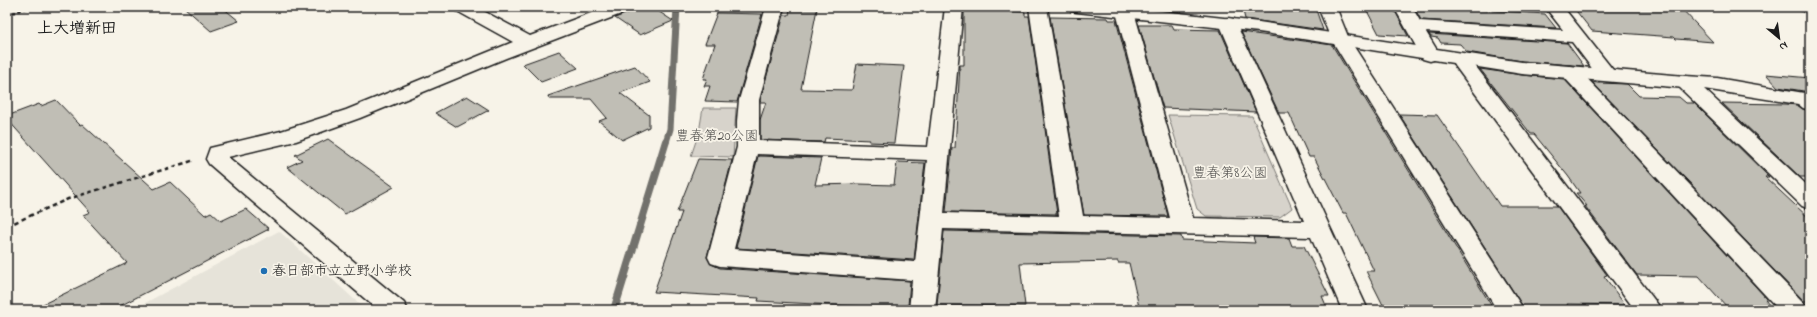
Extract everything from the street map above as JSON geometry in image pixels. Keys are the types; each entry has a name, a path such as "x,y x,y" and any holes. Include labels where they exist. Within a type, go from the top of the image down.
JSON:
{"street":[{"path":"463,7 529,43"},
{"path":"395,310 217,159 218,153 288,136 353,114 623,7"},
{"path":"775,7 749,100 747,121 748,147 720,257 926,272"},
{"path":"922,310 954,7"},
{"path":"1038,7 1072,224"},
{"path":"1077,7 1228,23 1460,59 1570,72 1717,84 1804,99 1810,104"},
{"path":"1326,7 1340,40 1511,310"},
{"path":"1403,7 1430,54"},
{"path":"1554,7 1607,75"},
{"path":"1125,12 1184,226"},
{"path":"1228,23 1355,310"},
{"path":"1414,26 1577,37"},
{"path":"1460,59 1649,310"},
{"path":"1570,72 1795,310"},
{"path":"1685,82 1810,201"},
{"path":"748,147 938,154"},
{"path":"931,221 1318,229"}],"path":[{"path":"7,15 30,7"},
{"path":"7,226 68,199 218,153"}],"shaded area":[{"name":"春日部市立立野小学校","path":"279,231 366,310 132,310"}],"green space":[{"name":"豊春第20公園","path":"703,108 736,108 733,157 691,156 699,132"},
{"name":"豊春第8公園","path":"1168,115 1252,116 1292,208 1280,217 1206,216 1197,209"}],"building":[{"path":"184,7 222,7 239,21 211,31"},
{"path":"633,7 652,7 673,21 640,35 615,18 630,12"},
{"path":"964,7 988,7 989,10 1025,12 1025,16 1029,16 1057,214 946,212 952,148 955,148 960,65 964,65"},
{"path":"1242,7 1315,7 1323,30 1245,19"},
{"path":"1365,7 1393,7 1408,36 1379,34"},
{"path":"1414,7 1444,7 1545,14 1556,28 1421,20"},
{"path":"1573,7 1680,7 1713,42 1676,39 1674,37 1592,31"},
{"path":"790,9 817,9 801,89 852,90 857,64 904,66 894,143 869,142 870,140 825,138 824,142 760,140 760,120 766,102 760,102 760,100 784,15 789,15"},
{"path":"717,13 762,14 737,102 705,101 710,86 704,86 707,79 703,79 715,44 705,44"},
{"path":"1050,17 1108,18 1109,20 1116,20 1168,216 1084,215"},
{"path":"1139,25 1172,25 1174,29 1220,30 1256,112 1163,108"},
{"path":"1241,32 1332,45 1494,310 1450,310 1447,305 1383,305 1366,271 1374,271 1346,213 1343,213 1314,157 1309,157 1289,113 1279,113"},
{"path":"1429,34 1567,43 1584,66 1522,61 1467,52 1460,44 1441,43 1438,38 1431,37"},
{"path":"559,51 578,68 541,82 523,64"},
{"path":"635,66 650,82 620,93 649,115 649,127 622,140 599,121 607,118 591,99 549,99 548,96"},
{"path":"1480,69 1564,79 1768,300 1765,300 1771,307 1727,307 1699,276 1637,275 1585,206 1587,206 1576,193 1580,193 1568,176 1534,134 1531,134"},
{"path":"1766,74 1810,78 1810,92 1778,87"},
{"path":"1592,82 1627,84 1639,96 1679,97 1686,103 1694,103 1769,177 1765,177 1810,219 1810,301 1804,301"},
{"path":"467,96 489,110 457,127 435,113"},
{"path":"56,100 80,125 82,124 154,189 170,182 205,215 211,212 221,221 246,209 269,229 112,310 31,310 127,263 83,215 90,212 7,119 7,116 39,104 41,106"},
{"path":"1722,103 1797,105 1810,111 1810,177 1800,177"},
{"path":"1399,114 1437,115 1500,206 1557,206 1607,275 1604,276 1625,305 1567,304 1569,308 1524,308"},
{"path":"328,139 394,187 345,214 287,167 302,160 295,155"},
{"path":"758,156 821,158 815,185 894,185 897,162 925,163 914,260 736,248"},
{"path":"698,159 732,160 707,257 711,264 720,268 910,281 908,306 870,307 758,301 759,298 654,292 682,212 677,212"},
{"path":"944,231 1181,236 1182,240 1255,243 1253,237 1289,238 1292,246 1304,246 1329,296 1322,296 1328,310 1150,310 1149,307 1139,307 1129,263 1118,263 1118,261 1020,263 1025,306 937,305"}],"waterway":[{"path":"666,142 670,129 677,7"},
{"path":"1800,7 1810,13"},
{"path":"614,310 666,141"}],"place":[{"name":"春日部市立立野小学校","path":"264,271"}],"district":[{"name":"上大増新田","path":"77,29"}]}
